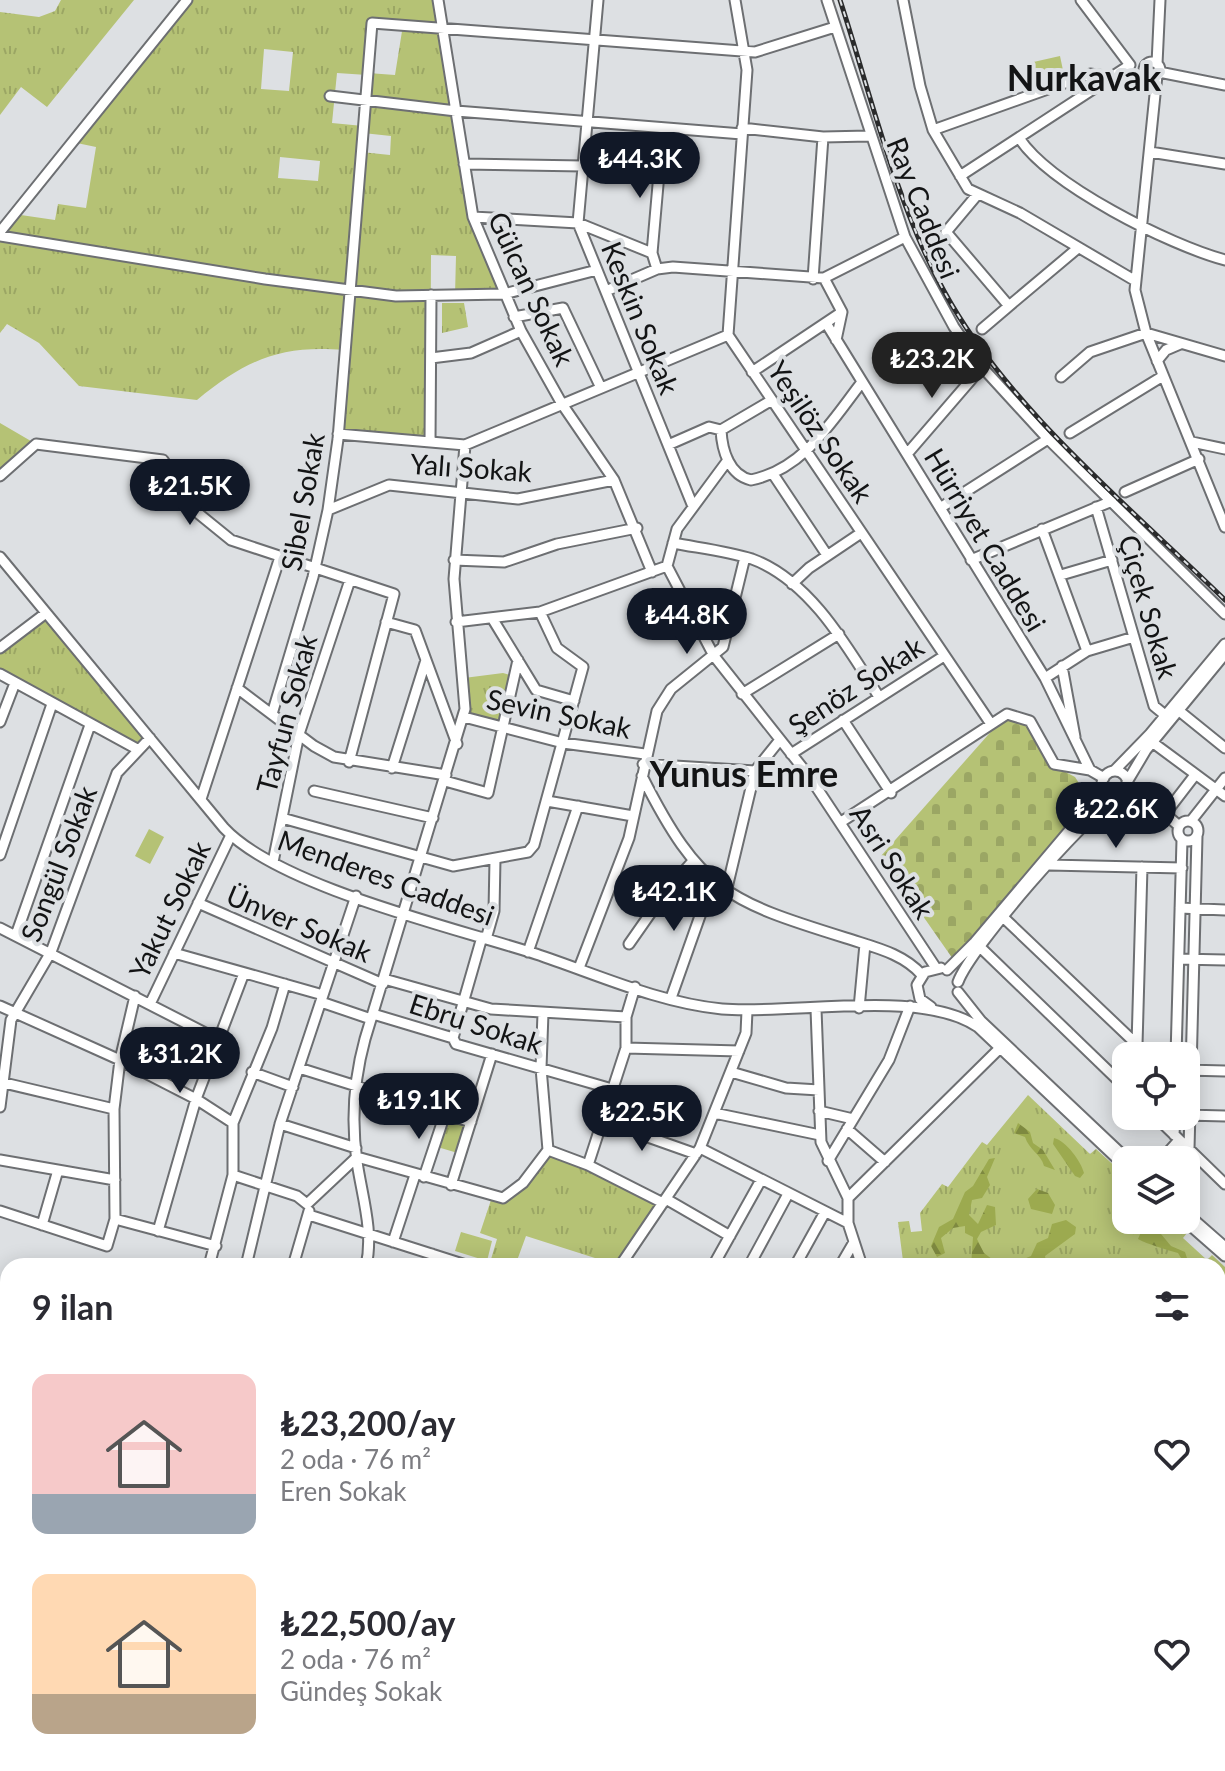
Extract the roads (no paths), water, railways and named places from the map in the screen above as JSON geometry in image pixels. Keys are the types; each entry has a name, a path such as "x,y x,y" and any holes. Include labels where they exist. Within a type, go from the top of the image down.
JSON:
{"street":[{"path":"187,0 0,234 348,291 431,295 504,294 597,270"},
{"name":"Gülcan Sokak","path":"438,0 473,217 521,331 562,404 614,480 637,528 652,572"},
{"name":"Keskin Sokak","path":"598,0 578,223 692,504"},
{"path":"338,434 465,445 728,335 747,70 735,0"},
{"name":"Ray Caddesi","path":"827,0 869,136 905,237 937,299 982,367 1048,439 1225,614"},
{"path":"903,0 918,77 933,130 960,176 977,195 1020,213 1134,280"},
{"path":"1081,0 1130,65 1145,68 1150,62 1158,71 1225,85"},
{"path":"1160,0 1158,71 1134,280 1146,333 1213,492 1221,503 1225,527"},
{"name":"Sibel Sokak","path":"272,714 315,568 328,510 338,434 372,23 442,27"},
{"path":"442,27 744,52 755,52 835,27"},
{"path":"960,176 1130,65"},
{"path":"933,130 1090,74 1112,77"},
{"path":"330,96 456,111 663,128 823,137 869,136"},
{"path":"657,269 652,253 663,128"},
{"path":"823,137 818,278 842,312 836,340"},
{"path":"1019,138 1047,169 1141,225 1168,239 1225,260"},
{"path":"1150,152 1225,164"},
{"path":"464,164 583,166"},
{"path":"977,195 946,232 1009,306"},
{"path":"473,217 578,223 652,253"},
{"path":"606,291 657,269 818,278 905,237"},
{"path":"982,329 1078,248"},
{"path":"430,442 431,295"},
{"path":"514,317 563,308 601,388"},
{"path":"752,372 842,312"},
{"name":"Hürriyet Caddesi","path":"826,323 1045,678 1064,723 1090,770"},
{"path":"431,358 471,353 521,331"},
{"path":"1061,377 1090,352 1146,333 1225,356"},
{"name":"Yeşilöz Sokak","path":"728,335 991,724"},
{"path":"1157,361 1166,350 1180,344"},
{"path":"907,454 982,367"},
{"path":"1070,433 1163,376"},
{"path":"721,430 728,460 736,473 746,480 773,474 807,453 862,382"},
{"path":"668,445 709,427 721,430 772,400"},
{"path":"940,508 1048,439"},
{"path":"1192,442 1225,449"},
{"path":"0,476 36,444 163,460 199,514 231,540 394,594 349,762"},
{"path":"367,1258 369,1234 356,1152 354,1086 372,1017 464,717 464,678 456,622 454,560 465,445"},
{"path":"1125,492 1199,459"},
{"path":"456,622 540,612 667,566 677,529 692,504 728,460"},
{"path":"773,474 827,555"},
{"name":"Yalı Sokak","path":"328,510 389,485 518,499 614,480"},
{"path":"1213,492 1225,494"},
{"path":"971,560 1112,501"},
{"name":"Çiçek Sokak","path":"1096,507 1154,706 1165,715"},
{"path":"454,560 504,562 557,544 637,528"},
{"path":"1042,529 1087,651"},
{"path":"792,584 827,555 861,533"},
{"path":"673,543 745,557 792,584 839,634 879,697"},
{"name":"Menderes Caddesi","path":"0,557 231,835 273,862 404,913 671,998 747,1011 884,1006 935,1008 967,1019 1002,1046 1113,1146"},
{"path":"201,799 280,557"},
{"path":"579,968 611,893 633,816 657,711 665,696 723,647 745,557"},
{"path":"1061,575 1112,560"},
{"name":"Asri Sokak","path":"667,566 714,656 841,822 936,968"},
{"name":"Tayfun Sokak","path":"273,862 299,734 350,580"},
{"path":"282,818 453,866 530,851 547,801 583,667 557,648 540,612"},
{"path":"0,648 46,613"},
{"path":"492,618 536,690 574,701"},
{"path":"386,622 415,630 457,744"},
{"path":"742,694 839,634"},
{"path":"1045,678 1087,651 1134,637"},
{"path":"947,970 1025,883 1103,782 1225,644"},
{"path":"922,975 918,993 935,1008 950,1005 980,947 1090,817 1127,785 1152,742 1225,654"},
{"name":"Şenöz Sokak","path":"791,754 944,656"},
{"path":"392,768 426,659"},
{"path":"237,688 324,752 349,762 446,778 488,793 518,660"},
{"path":"1062,666 1075,738"},
{"path":"0,674 137,749"},
{"path":"0,722 15,683"},
{"path":"0,855 52,704"},
{"path":"1178,710 1225,748"},
{"path":"841,822 891,793 1009,713 1025,717 1054,764 1090,770 1103,782 1108,794 1116,797"},
{"name":"Sevin Sokak","path":"464,717 563,743 644,759 755,771"},
{"path":"843,720 891,793"},
{"path":"16,935 90,725"},
{"name":"Songül Sokak","path":"0,1107 7,1034 15,1011 51,952 110,787 137,749 150,738"},
{"path":"726,892 755,771 779,741"},
{"path":"1152,742 1225,796"},
{"path":"1114,771 1122,773 1127,785 1179,826"},
{"path":"1165,814 1195,775"},
{"path":"642,776 659,810 693,861 726,892 762,911 901,957 922,975"},
{"path":"1179,826 1191,821 1225,778"},
{"path":"314,791 433,818"},
{"path":"547,801 633,816"},
{"path":"528,952 578,806"},
{"path":"1190,1042 1198,827 1191,821"},
{"path":"1176,1042 1182,868 1179,826"},
{"name":"Yakut Sokak","path":"150,1004 231,835"},
{"path":"1182,840 1191,841 1197,836"},
{"path":"453,1038 494,911 495,859"},
{"path":"629,944 666,891 693,861"},
{"path":"1049,865 1182,868"},
{"path":"1137,1042 1142,867"},
{"path":"671,998 712,882"},
{"path":"248,1258 280,1124 356,896"},
{"name":"Ünver Sokak","path":"198,903 334,964 384,981 491,1009 626,1017"},
{"path":"1180,908 1225,910"},
{"path":"1004,918 1134,1042"},
{"path":"0,928 219,1040"},
{"path":"901,957 914,954 919,942"},
{"path":"859,1008 865,944"},
{"path":"980,947 1112,1074"},
{"name":"Ebru Sokak","path":"174,953 285,984 372,1017 453,1038 456,1044 612,1089"},
{"path":"1179,959 1225,960"},
{"path":"922,975 936,968 947,970 958,987"},
{"path":"158,1231 196,1099 244,973"},
{"path":"212,1258 233,1175 233,1123 285,984"},
{"path":"588,1165 626,1048 626,1017 635,987"},
{"name":"Menderes Caddesi","path":"958,987 1002,1046 1112,1153"},
{"name":"Menderes Caddesi","path":"884,1006 918,993"},
{"name":"Yakut Sokak","path":"115,1219 114,1109 120,1060 135,996"},
{"path":"0,1006 120,1060 196,1099 233,1123"},
{"path":"828,1161 889,1060 910,1006"},
{"path":"816,1009 820,1135 828,1161 848,1198 848,1223 859,1258"},
{"path":"625,1258 698,1151 746,1033 747,1011"},
{"path":"280,1124 420,1176 487,1196 507,1196 523,1183 548,1150 541,1068 543,1013"},
{"path":"848,1198 1002,1046"},
{"path":"626,1048 739,1051"},
{"path":"451,1185 492,1054"},
{"path":"299,1068 471,1122"},
{"path":"1200,1070 1225,1071"},
{"path":"252,1072 293,1087"},
{"path":"731,1072 786,1088 819,1090"},
{"path":"1,1082 114,1109"},
{"path":"819,1111 853,1119"},
{"path":"714,1113 820,1135"},
{"path":"393,1242 445,1114"},
{"path":"1200,1115 1225,1116"},
{"path":"604,1116 648,1137 698,1151 848,1223"},
{"path":"847,1129 885,1162"},
{"path":"1169,1130 1186,1146"},
{"path":"1171,1146 1177,1138 1176,1130"},
{"path":"548,1150 588,1165 730,1236"},
{"path":"295,1258 308,1210 356,1152"},
{"path":"0,1160 115,1180"},
{"path":"1200,1160 1225,1184"},
{"path":"42,1225 58,1170"},
{"path":"233,1175 297,1196 308,1210 369,1234 444,1258"},
{"path":"718,1258 761,1180"},
{"path":"753,1258 788,1194"},
{"path":"0,1211 107,1246 115,1219 216,1246"},
{"path":"799,1258 825,1212"},
{"path":"1200,1225 1225,1247"},
{"path":"1200,1234 1225,1256"},
{"path":"845,1258 854,1242"},
{"path":"431,1258 432,1254"}],"railway":[{"path":"840,0 912,222 944,291 970,334 1001,375 1073,454 1225,600"}],"district":[{"name":"Nurkavak","path":"1084,78"},
{"name":"Yunus Emre","path":"744,774"}]}
